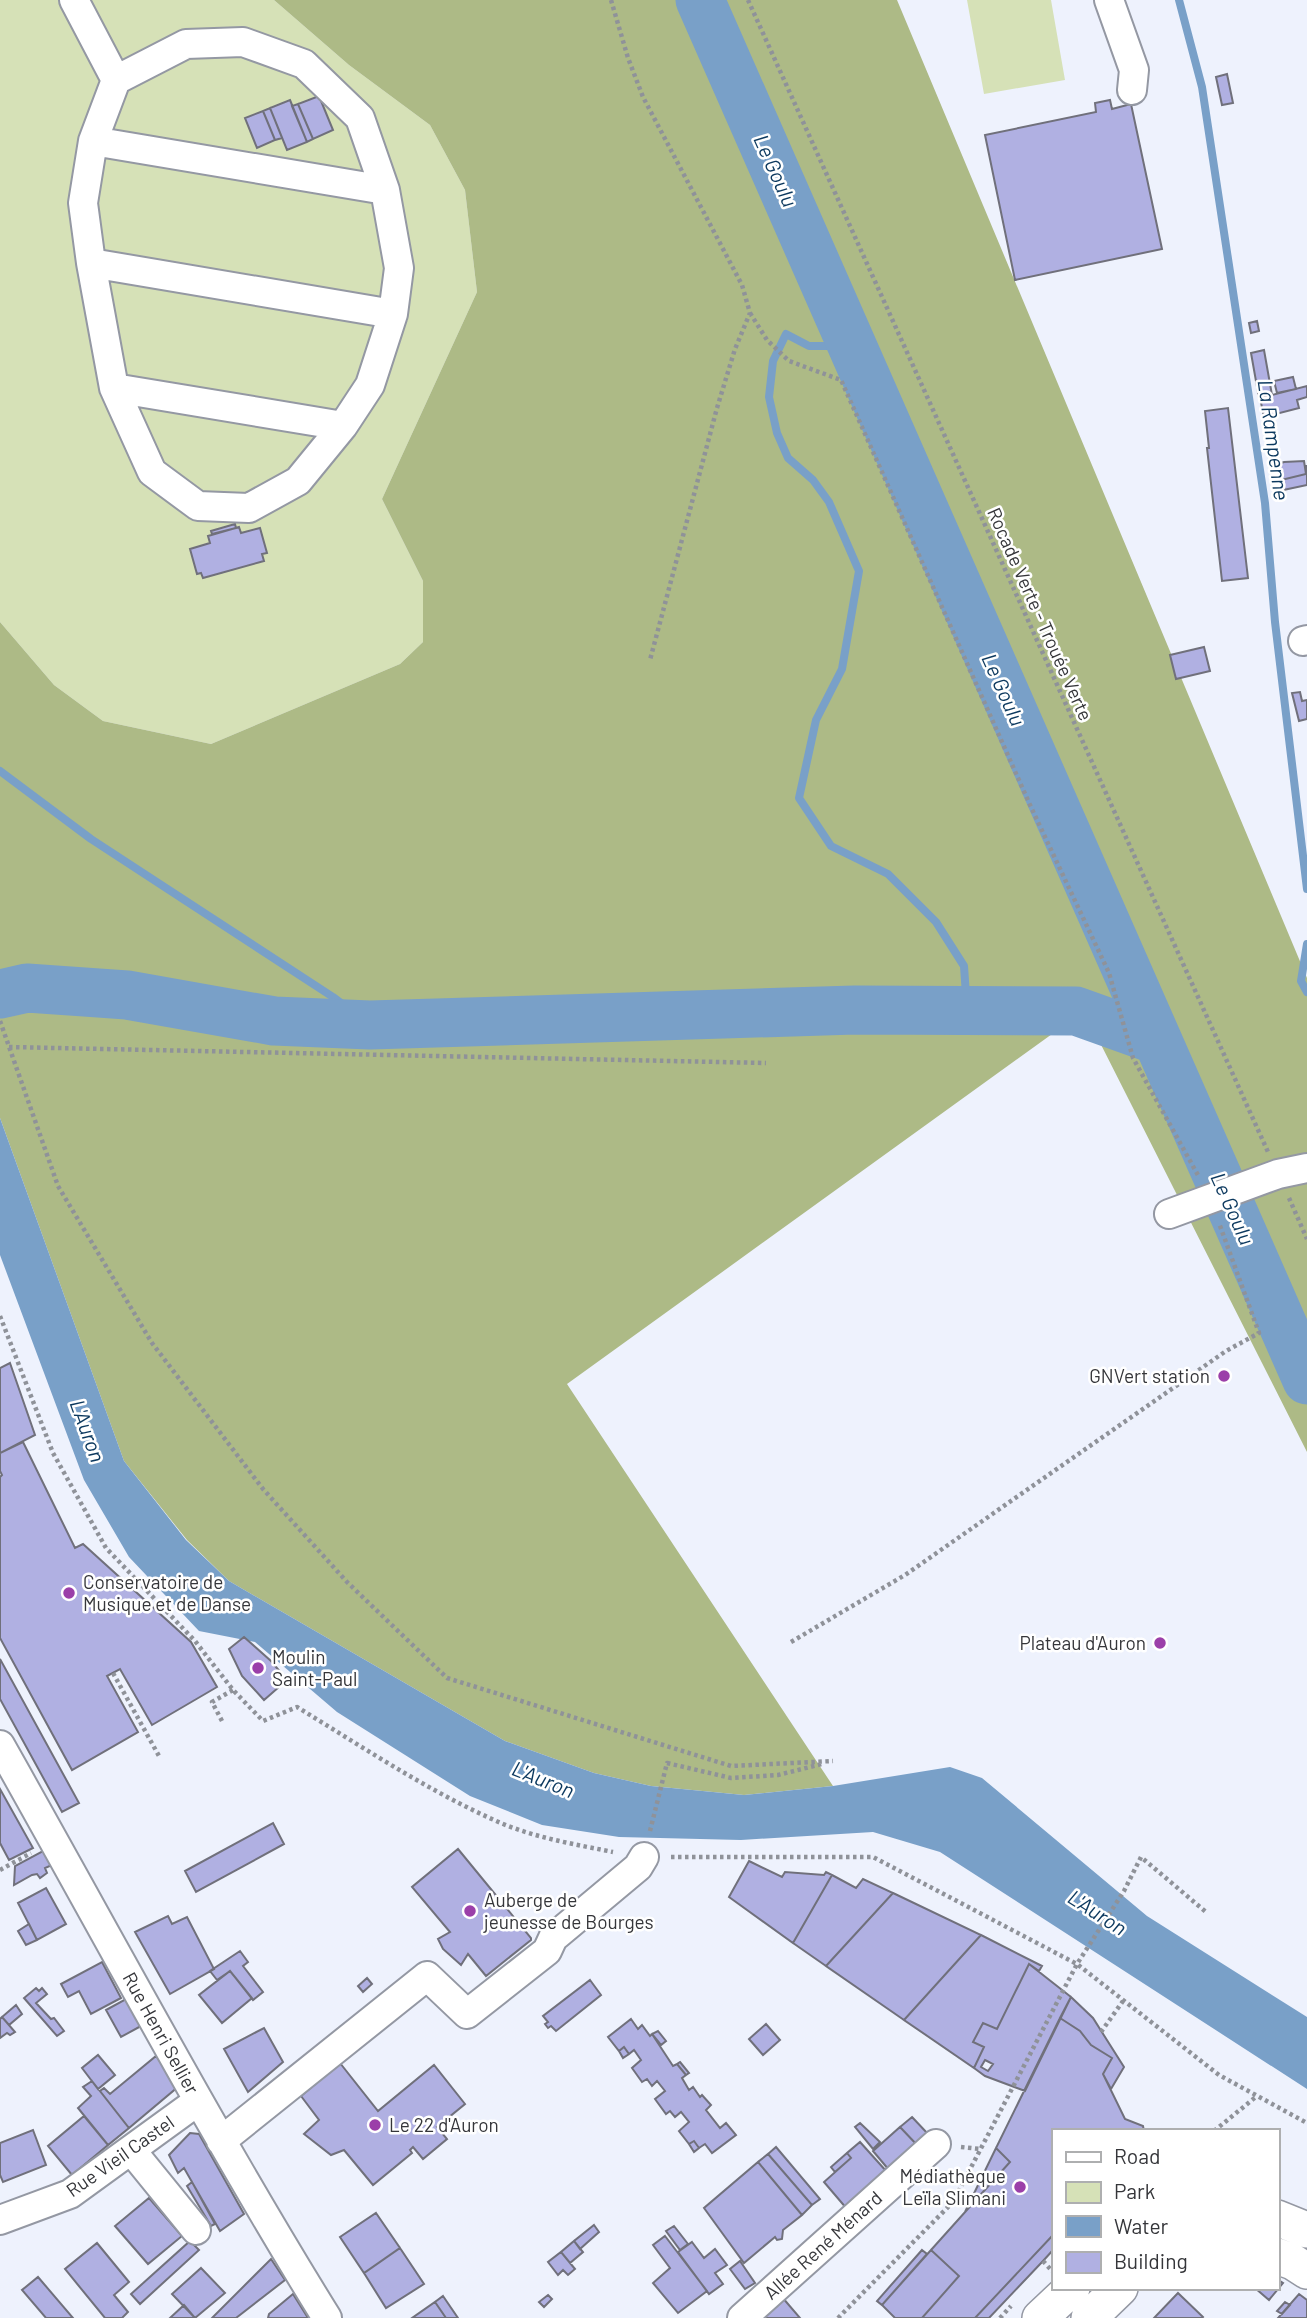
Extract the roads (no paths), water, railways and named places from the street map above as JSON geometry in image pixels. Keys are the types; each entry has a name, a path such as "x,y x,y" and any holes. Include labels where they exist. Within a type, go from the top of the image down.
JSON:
{"main road":[{"path":"1279,2257 1307,2271"},
{"path":"1040,2318 1070,2290"},
{"path":"1089,2318 1118,2290"}],"street":[{"path":"74,0 116,80"},
{"path":"1109,0 1134,70 1132,90"},
{"path":"243,42 304,64 360,118 385,190 399,268 393,314 370,385 344,426 298,481 248,508 198,506 152,472 114,387 83,203 93,141 116,80 186,44 243,42"},
{"path":"93,141 385,190"},
{"path":"91,263 393,314"},
{"path":"114,387 344,426"},
{"path":"1168,1214 1238,1187 1307,1168"},
{"name":"Rue Henri Sellier","path":"0,1745 220,2141 327,2318"},
{"path":"220,2141 427,1976 467,2014 547,1951 553,1938 638,1867 646,1845"},
{"name":"Rue Vieil Castel","path":"0,2220 70,2194 198,2101"},
{"name":"Allée René Ménard","path":"741,2318 936,2144"},
{"path":"131,2150 196,2230"}],"water":[{"name":"L'Auron","path":"0,1118 124,1461 186,1540 229,1581 505,1741 594,1773 651,1786 744,1795 833,1786 950,1767 982,1778 1147,1916 1307,2017 1307,2089 940,1852 873,1832 741,1840 619,1837 542,1825 470,1796 337,1712 255,1642 199,1631 129,1557 84,1480 0,1255"}],"waterway":[{"name":"Le Goulu","path":"700,0 1307,1380"},
{"name":"La Rampenne","path":"1179,0 1202,87 1265,503 1275,622 1307,889"},
{"path":"852,346 809,346 786,334 773,361 769,397 777,433 788,458 813,480 829,502 859,571 842,669 816,720 799,798 831,846 888,874 936,922 964,966 967,1010"},
{"path":"0,771 91,839 333,997 370,1025"},
{"name":"La Rampenne","path":"1307,944 1301,981 1307,992"},
{"path":"0,994 27,988 127,995 274,1021 370,1025 855,1010 1076,1011 1157,1040"}],"place":[{"name":"GNVert station","path":"1224,1376"},
{"name":"Conservatoire de Musique et de Danse","path":"69,1593"},
{"name":"Plateau d'Auron","path":"1160,1643"},
{"name":"Moulin Saint-Paul","path":"258,1668"},
{"name":"Auberge de jeunesse de Bourges","path":"470,1911"},
{"name":"Le 22 d'Auron","path":"375,2125"},
{"name":"Médiathèque Leïla Slimani","path":"1020,2187"}]}
